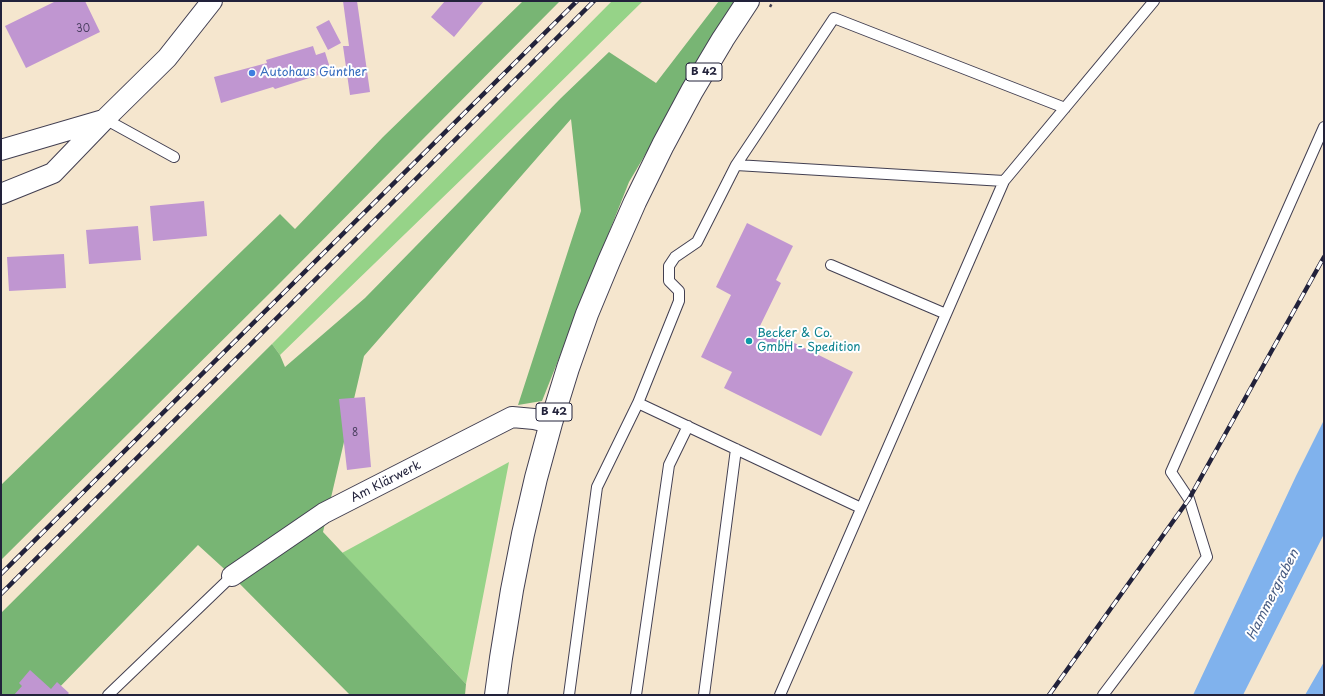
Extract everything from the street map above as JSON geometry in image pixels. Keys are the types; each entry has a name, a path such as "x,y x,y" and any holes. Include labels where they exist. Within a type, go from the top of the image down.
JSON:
{"main road":[{"name":"B 42","path":"496,695 523,534 536,478 568,368 609,261 635,202 692,91 748,1"}],"street":[{"path":"1,194 54,173 166,58 212,1"},
{"path":"1,150 105,119"},
{"name":"Am Klärwerk","path":"232,576 324,513 512,417 534,419 551,423"}],"lane":[{"path":"780,695 1004,181 1154,1"},
{"path":"569,695 597,488 638,403 679,301 679,291 669,281 670,266 675,257 697,242 736,164 834,18 1065,108"},
{"path":"105,119 174,157"},
{"path":"1103,695 1207,557 1189,499 1172,472 1324,127"},
{"path":"736,164 1004,181"},
{"path":"831,265 946,314"},
{"path":"638,403 861,508"},
{"path":"636,695 669,465 688,426"},
{"path":"704,695 736,449"},
{"path":"108,695 232,576"}],"path":[{"path":"769,8 773,1"}],"green space":[{"path":"523,1 560,1 273,290 1,560 1,485 280,214 295,229 383,137"},
{"path":"612,1 643,1 280,355 272,344"},
{"path":"719,1 736,1 629,182 542,401 518,405 581,211 571,119 364,356 323,532 466,684 465,695 350,695 232,576 198,545 52,695 1,695 1,613 272,344 280,355 285,367 365,298 561,98 609,52 656,83"},
{"path":"509,462 466,684 342,553"}],"water":[{"name":"Hammergraben","path":"1324,420 1324,534 1243,695 1193,695 1296,476"},
{"path":"1324,662 1324,695 1305,695"}],"building":[{"path":"56,1 85,1 100,32 26,68 5,26"},
{"path":"343,1 357,1 370,92 350,95 343,46 349,46"},
{"path":"445,1 484,1 454,37 431,17"},
{"path":"329,20 341,43 328,50 316,27"},
{"path":"313,46 316,55 325,52 331,71 275,89 273,87 221,103 214,77 267,63 266,60"},
{"path":"204,201 207,236 153,241 150,206"},
{"name":"Becker & Co. GmbH - Spedition","path":"747,223 793,246 776,280 781,283 760,326 853,372 821,436 724,388 732,372 701,357 731,295 716,287"},
{"path":"138,226 141,260 89,264 86,230"},
{"path":"64,254 66,288 9,291 7,257"},
{"path":"365,397 371,467 347,470 339,399"},
{"path":"30,670 51,689 57,682 69,693 67,695 14,695 22,686 19,683"}],"railway":[{"path":"1,574 577,1"},
{"path":"1,594 594,1"},
{"path":"1049,695 1189,499 1324,257"}],"place":[{"name":"Autohaus Günther","path":"252,73"},
{"name":"Becker & Co. GmbH - Spedition","path":"749,341"}]}
